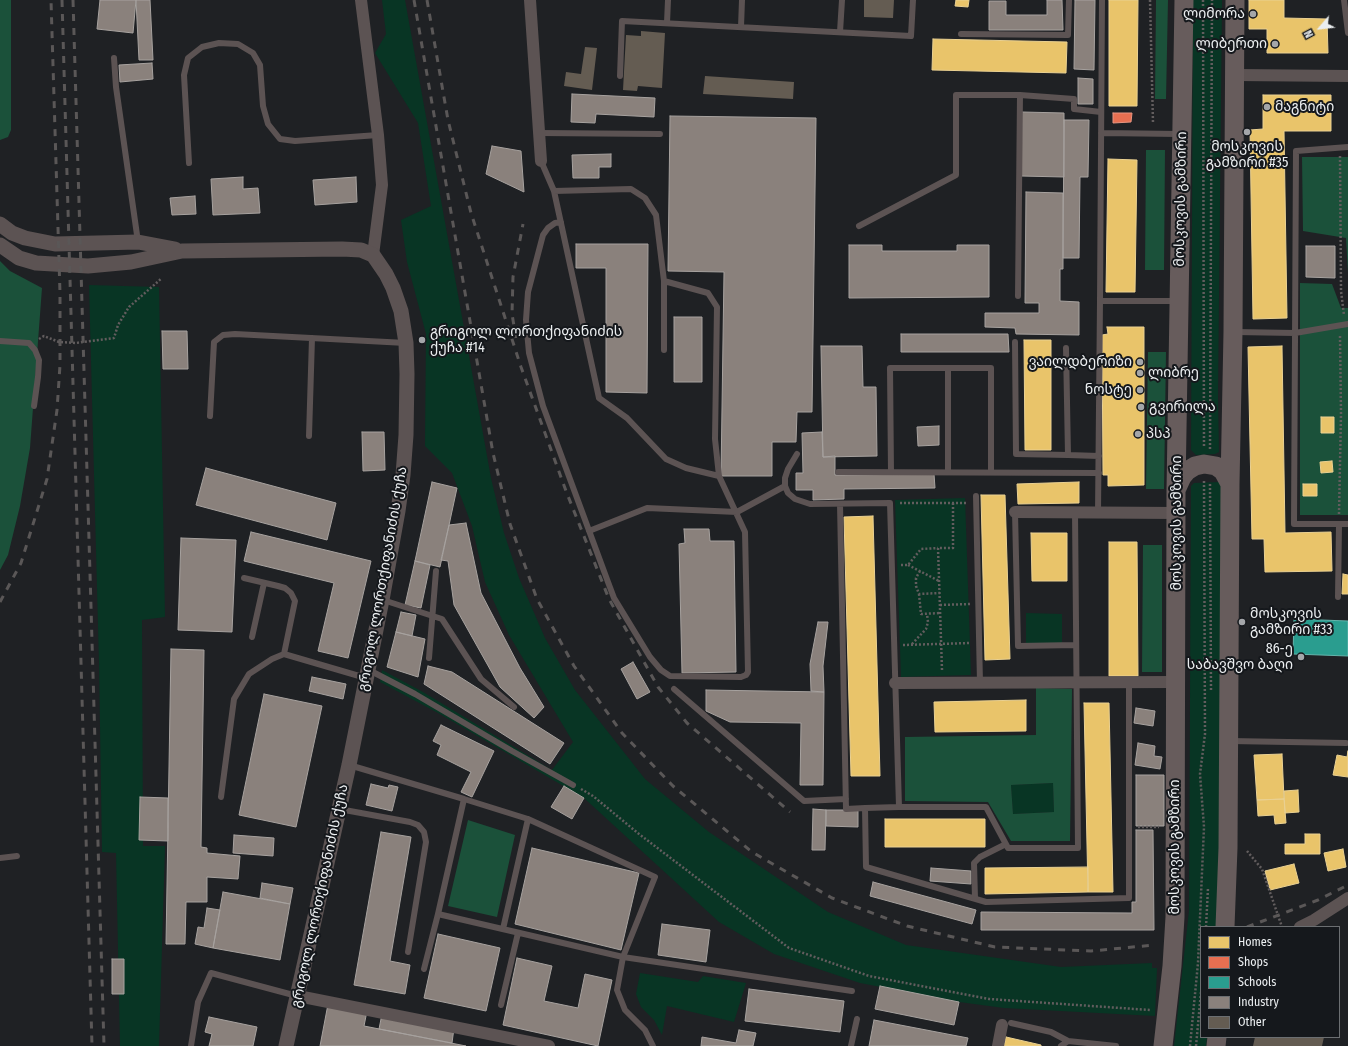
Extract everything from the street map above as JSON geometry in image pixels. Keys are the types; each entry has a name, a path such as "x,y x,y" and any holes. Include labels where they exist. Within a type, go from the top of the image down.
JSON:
{"main road":[{"name":"მოსკოვის გამზირი","path":"1163,1046 1172,966 1175,917 1176,490 1184,0"},
{"path":"1225,920 1228,848 1235,0"},
{"path":"1176,490 1182,477 1187,471 1195,466 1204,464 1216,466 1223,471 1230,484"}],"street":[{"path":"0,245 19,258 36,263 88,266 131,262 182,251 342,249 361,250 372,255 382,185 378,135 361,0"},
{"path":"530,0 541,161"},
{"path":"1235,75 1348,76"},
{"path":"0,224 25,238 55,244 138,242 182,251"},
{"name":"გრიგოლ ლორთქიფანიძის ქუჩა","path":"286,1046 349,765 382,600 403,475 406,435 406,344 400,311 393,288 386,274 372,255"},
{"path":"1015,512 1177,514"},
{"path":"895,684 1176,682"},
{"path":"1302,926 1348,898"},
{"path":"298,996 549,1046"},
{"path":"998,1046 1006,1024"}],"lane":[{"path":"667,23 668,0"},
{"path":"741,27 742,0"},
{"path":"840,32 842,0"},
{"path":"620,76 622,21 911,36 913,0"},
{"path":"961,34 1068,35 1069,0"},
{"path":"1098,513 1102,0"},
{"path":"1344,0 1348,33"},
{"path":"189,163 184,75 188,58 202,47 219,43 238,44 253,53 260,65 263,106 268,124 280,139 295,141 378,135"},
{"path":"114,58 116,87 138,242"},
{"path":"859,226 956,175 956,95 1020,95 1074,99 1074,109 1101,112"},
{"path":"1018,296 1020,95"},
{"path":"540,133 660,134"},
{"path":"1101,133 1182,134"},
{"path":"1348,147 1296,151 1294,524 1348,524"},
{"path":"541,161 554,191 599,398 627,418 666,459 686,468 719,476"},
{"path":"554,191 631,189 645,198 656,214 664,281 664,350"},
{"path":"561,222 555,223 548,228 543,235 528,292 526,320 529,353 543,406 614,598 650,657 661,670 670,676 741,677 746,675 748,672 745,532 719,476 715,439 717,307 708,293 664,281"},
{"path":"1100,301 1180,301"},
{"path":"1233,332 1295,333 1345,325"},
{"path":"210,416 214,342 223,335 235,334 406,344"},
{"path":"309,436 312,338"},
{"path":"0,341 29,343 35,350 39,360 34,406"},
{"path":"1015,342 1016,454 1099,456"},
{"path":"1066,348 1068,455"},
{"path":"891,472 890,368 990,368 991,472"},
{"path":"948,368 948,472"},
{"path":"797,454 788,469 785,478 785,486 788,493 795,499 810,504 890,504 899,807"},
{"path":"838,472 1099,472"},
{"path":"589,531 647,508 737,512 785,486"},
{"path":"976,500 980,683"},
{"path":"840,504 846,809 899,807 986,807 1008,848 1078,848 1075,512"},
{"path":"1015,512 1018,646 1076,646"},
{"path":"1338,598 1339,524"},
{"path":"429,658 431,616 436,571"},
{"path":"244,578 285,588 291,593 295,601 284,654"},
{"path":"252,637 264,583"},
{"path":"382,600 442,619 481,679 514,707"},
{"path":"220,797 234,699 249,674 272,659 284,654 367,674 415,694 573,785"},
{"path":"865,808 866,867 986,902 1130,898 1129,682"},
{"path":"674,689 804,801 846,799"},
{"path":"1228,741 1346,743"},
{"path":"349,765 464,798 528,819 655,877 623,957 617,990 625,1010 645,1030 653,1046"},
{"path":"424,970 464,798"},
{"path":"339,809 410,822 418,826 424,832 426,842 408,952"},
{"path":"503,929 528,819"},
{"path":"975,898 974,863 980,857 1006,844"},
{"path":"0,858 17,856"},
{"path":"438,914 623,957 852,991"},
{"path":"501,1005 518,933"},
{"path":"190,1046 198,1002 211,973 298,996"},
{"path":"851,1046 857,1019"},
{"path":"1006,1024 1051,1032 1068,1041 1116,1046"},
{"path":"1061,1046 1068,1041"}],"path":[{"path":"1150,0 1153,133"},
{"path":"1339,148 1340,291 1345,325 1341,414 1339,524"},
{"path":"29,343 44,336 59,342 76,343 114,338 118,326 129,308 162,278"},
{"path":"890,504 953,503 976,500"},
{"path":"908,565 921,548 953,548 953,503"},
{"path":"938,548 943,683"},
{"path":"892,565 908,565 939,581"},
{"path":"920,571 916,578 916,586 919,594 921,614 940,613"},
{"path":"919,594 940,593"},
{"path":"940,605 978,604"},
{"path":"912,644 926,630 928,622 927,614"},
{"path":"894,645 979,643"},
{"path":"573,785 593,796 639,834 789,948 869,976 989,999 1156,1010"},
{"path":"1129,827 1166,827"},
{"path":"1247,851 1262,869 1282,926"},
{"path":"1206,926 1207,914"},
{"path":"1190,1046 1198,963 1200,915"},
{"path":"1196,1046 1200,1003"}],"green space":[{"path":"0,0 11,0 11,130 8,137 0,140"},
{"path":"382,0 405,0 491,478 504,533 519,578 545,638 575,690 645,779 709,832 828,912 906,945 1061,967 1152,963 1152,968 1157,968 1155,1016 1004,1008 959,1002 860,983 774,954 719,922 584,798 438,713 380,682 382,670 423,692 552,770 573,742 509,635 485,582 472,526 452,473 425,446 426,334 407,262 401,220 431,206 418,123 375,53 386,34"},
{"path":"1156,0 1168,0 1166,99 1155,99"},
{"path":"1193,0 1222,0 1218,397 1219,452 1215,454 1196,455 1191,450"},
{"path":"1146,150 1165,150 1164,270 1145,270"},
{"path":"1302,157 1348,157 1348,273 1346,238 1303,231"},
{"path":"0,261 10,271 42,288 30,448 20,506 8,555 0,570"},
{"path":"1300,283 1332,284 1341,308 1348,308 1348,515 1300,515"},
{"path":"89,285 159,287 165,617 142,620 143,846 165,846 159,1046 120,1046 116,853 102,852 99,663"},
{"path":"1148,352 1166,352 1164,489 1146,489"},
{"path":"1219,482 1221,484 1223,777 1217,926 1200,926 1200,1038 1207,1038 1206,1046 1174,1046 1189,911 1191,486 1194,483"},
{"path":"965,498 971,675 901,677 895,500"},
{"path":"1143,545 1162,545 1162,672 1142,672"},
{"path":"1026,613 1062,614 1062,644 1026,643"},
{"path":"1036,688 1072,689 1070,841 1011,841 988,802 905,801 905,737 1036,735","holes":["1053,783 1054,812 1013,814 1011,785"]},
{"path":"1053,783 1054,812 1013,814 1011,785"},
{"path":"468,820 515,835 497,917 448,906"},
{"path":"640,973 698,982 703,976 746,983 734,1022 667,1006 662,1035 654,1020 641,1007 636,994"}],"building: Homes":[{"path":"956,0 969,0 968,7 955,6"},
{"path":"1109,0 1138,0 1137,106 1109,106"},
{"path":"1249,0 1284,0 1284,18 1327,19 1328,53 1267,53 1267,29 1249,29"},
{"path":"933,39 1067,42 1066,73 932,70"},
{"path":"1263,95 1331,95 1331,131 1284,131 1287,318 1253,319 1250,130 1263,129"},
{"path":"1108,159 1137,160 1135,292 1106,292"},
{"path":"1107,327 1144,327 1144,485 1108,486 1108,475 1103,475 1102,335 1108,334"},
{"path":"1024,340 1051,340 1051,450 1025,450"},
{"path":"1282,346 1285,533 1331,532 1332,571 1265,572 1264,539 1252,539 1248,347"},
{"path":"1321,417 1334,417 1334,433 1321,433"},
{"path":"1332,461 1333,472 1321,473 1320,462"},
{"path":"1079,482 1079,503 1018,504 1017,484"},
{"path":"1303,484 1317,484 1317,496 1303,496"},
{"path":"981,495 1005,495 1010,659 985,660"},
{"path":"873,516 880,776 851,776 844,517"},
{"path":"1031,533 1067,533 1067,581 1032,581"},
{"path":"1109,542 1137,542 1138,676 1109,676"},
{"path":"1343,574 1348,575 1348,594 1342,594"},
{"path":"1026,700 1026,731 935,732 934,702"},
{"path":"1084,703 1109,703 1113,892 1088,892"},
{"path":"1348,751 1348,777 1333,775 1337,755 1347,757"},
{"path":"1282,754 1284,799 1257,800 1254,755"},
{"path":"1298,790 1299,812 1285,813 1284,791"},
{"path":"1284,799 1286,823 1275,824 1274,815 1258,816 1257,800"},
{"path":"885,819 985,819 985,847 885,847"},
{"path":"1305,834 1320,834 1320,854 1285,854 1285,844 1305,844"},
{"path":"1343,849 1346,867 1328,871 1324,853"},
{"path":"1294,864 1299,883 1270,890 1265,871"},
{"path":"1088,867 1088,892 985,894 985,868"},
{"path":"1006,1037 1041,1045 1041,1046 1004,1046"}],"building: Shops":[{"path":"1113,113 1132,113 1131,122 1113,123"}],"building: Schools":[{"path":"1294,619 1348,621 1348,656 1293,654"}],"building: Industry":[{"path":"100,0 136,0 133,33 97,29"},
{"path":"136,0 150,0 153,60 139,60"},
{"path":"1047,0 1062,0 1063,30 989,30 989,1 1006,1 1006,15 1047,15"},
{"path":"1075,0 1095,0 1094,70 1074,69"},
{"path":"152,63 153,79 120,82 119,65"},
{"path":"1078,78 1093,79 1093,104 1078,104"},
{"path":"572,94 655,98 654,117 596,114 595,123 571,122"},
{"path":"1022,112 1064,113 1064,177 1021,176"},
{"path":"670,116 816,118 812,412 797,412 796,442 772,442 772,476 721,476 724,272 668,271"},
{"path":"1064,120 1089,120 1088,177 1080,177 1079,258 1063,258"},
{"path":"492,146 521,151 524,192 486,174"},
{"path":"611,154 611,167 599,167 599,178 573,178 572,155"},
{"path":"243,177 243,189 258,188 260,213 213,215 211,179"},
{"path":"356,177 357,202 315,205 313,180"},
{"path":"1026,192 1063,193 1063,269 1060,269 1060,301 1079,302 1079,335 1016,334 1015,328 985,327 985,313 1039,313 1039,303 1025,303"},
{"path":"195,196 196,214 172,215 170,198"},
{"path":"576,244 648,244 647,393 606,392 606,268 576,268"},
{"path":"849,245 882,245 882,251 957,251 957,245 989,245 989,297 849,298"},
{"path":"1306,246 1335,246 1335,278 1306,277"},
{"path":"674,317 702,317 702,382 674,382"},
{"path":"162,331 187,331 188,369 163,369"},
{"path":"901,334 1008,334 1009,352 901,352"},
{"path":"821,346 862,346 863,387 876,387 877,456 823,457"},
{"path":"939,426 939,445 918,446 917,427"},
{"path":"362,432 384,432 385,470 363,471"},
{"path":"822,432 823,457 835,456 835,475 934,474 935,488 844,489 844,499 813,500 813,490 796,490 796,473 803,473 802,433"},
{"path":"206,468 336,503 327,540 196,505"},
{"path":"432,482 457,488 440,567 415,561"},
{"path":"466,523 481,593 520,668 544,707 534,718 500,687 454,605 448,561 441,560 449,525"},
{"path":"684,529 709,529 710,541 734,541 736,672 682,673 679,544 685,543"},
{"path":"251,532 371,561 348,658 318,651 334,583 244,561"},
{"path":"181,538 236,540 232,632 178,630"},
{"path":"415,561 430,565 421,608 405,605"},
{"path":"401,612 416,615 412,636 396,632"},
{"path":"818,622 828,622 823,666 824,692 811,691 810,664"},
{"path":"396,632 425,639 418,677 387,667"},
{"path":"171,649 204,650 201,847 207,848 207,853 240,856 238,879 207,877 207,902 186,902 185,944 166,944"},
{"path":"633,662 650,692 637,699 621,669"},
{"path":"428,666 452,672 564,743 550,764 424,684"},
{"path":"312,677 346,684 343,699 309,691"},
{"path":"706,690 824,692 823,785 800,785 801,723 730,722 706,711"},
{"path":"264,694 322,706 296,827 239,815"},
{"path":"1136,708 1155,711 1153,726 1134,723"},
{"path":"441,725 494,751 472,797 461,792 471,772 437,755 441,745 433,741"},
{"path":"1138,743 1155,746 1154,756 1162,757 1160,769 1135,765"},
{"path":"1136,775 1164,775 1164,826 1136,826"},
{"path":"371,784 388,788 389,785 398,787 392,811 366,805"},
{"path":"564,786 584,798 572,819 551,807"},
{"path":"140,797 168,798 168,841 139,840"},
{"path":"813,809 826,810 825,850 812,850"},
{"path":"826,810 858,810 858,827 826,826"},
{"path":"1136,830 1153,830 1154,930 981,930 981,912 1132,913 1132,902 1136,902"},
{"path":"381,832 411,837 390,961 410,965 405,994 354,985"},
{"path":"234,835 274,838 273,856 233,853"},
{"path":"532,848 639,873 621,950 515,924"},
{"path":"931,868 971,871 971,884 930,881"},
{"path":"873,882 976,910 972,924 870,896"},
{"path":"262,883 293,888 290,904 260,898"},
{"path":"223,892 290,904 280,960 213,948"},
{"path":"207,908 220,910 213,948 195,944 198,927 204,928"},
{"path":"662,924 710,930 706,962 658,955"},
{"path":"438,934 500,948 486,1011 424,998"},
{"path":"517,958 552,966 544,1001 578,1008 585,974 612,980 598,1046 503,1025"},
{"path":"112,959 124,959 124,994 112,994"},
{"path":"880,986 959,1002 954,1025 875,1009"},
{"path":"749,989 844,1001 840,1032 745,1021"},
{"path":"329,999 368,1006 364,1026 466,1046 320,1046"},
{"path":"382,1014 454,1028 452,1043 379,1029"},
{"path":"209,1017 257,1027 253,1046 209,1046 212,1034 205,1032"},
{"path":"874,1020 968,1038 966,1046 869,1046"},
{"path":"739,1030 756,1033 753,1046 701,1046 702,1037 736,1043"}],"building: Other":[{"path":"864,0 894,0 893,18 864,17"},
{"path":"641,31 665,33 662,88 638,86 637,91 623,90 626,35 641,36"},
{"path":"585,47 597,48 592,90 564,86 566,72 581,74"},
{"path":"705,76 794,82 793,99 703,94"},
{"path":"1255,1038 1324,1038 1322,1046 1253,1046"}],"railway":[{"path":"0,602 21,563 47,479 57,410 60,365 60,293 51,0"},
{"path":"62,0 92,1046"},
{"path":"73,0 104,1046"},
{"path":"414,0 493,453 510,524 537,599 574,666 622,733 673,786 752,852 832,898 907,926 995,947 1091,951 1154,945"},
{"path":"427,0 448,120 471,213 521,367 566,491 609,599 658,687 687,723 790,812"},
{"path":"516,338 512,314 513,277 523,224"},
{"path":"1250,926 1318,900 1348,885"}],"place":[{"name":"ლიმორა","path":"1253,14"},
{"name":"ლიბერთი","path":"1275,44"},
{"name":"მაგნიტი","path":"1267,107"},
{"name":"მოსკოვის გამზირი #35","path":"1247,132"},
{"name":"გრიგოლ ლორთქიფანიძის ქუჩა #14","path":"422,340"},
{"name":"ვაილდბერიზი","path":"1140,362"},
{"name":"ლიბრე","path":"1140,373"},
{"name":"ნოსტე","path":"1140,390"},
{"name":"გვირილა","path":"1141,407"},
{"name":"პსპ","path":"1138,434"},
{"name":"მოსკოვის გამზირი #33","path":"1242,622"},
{"name":"86-ე საბავშვო ბაღი","path":"1301,657"}]}
